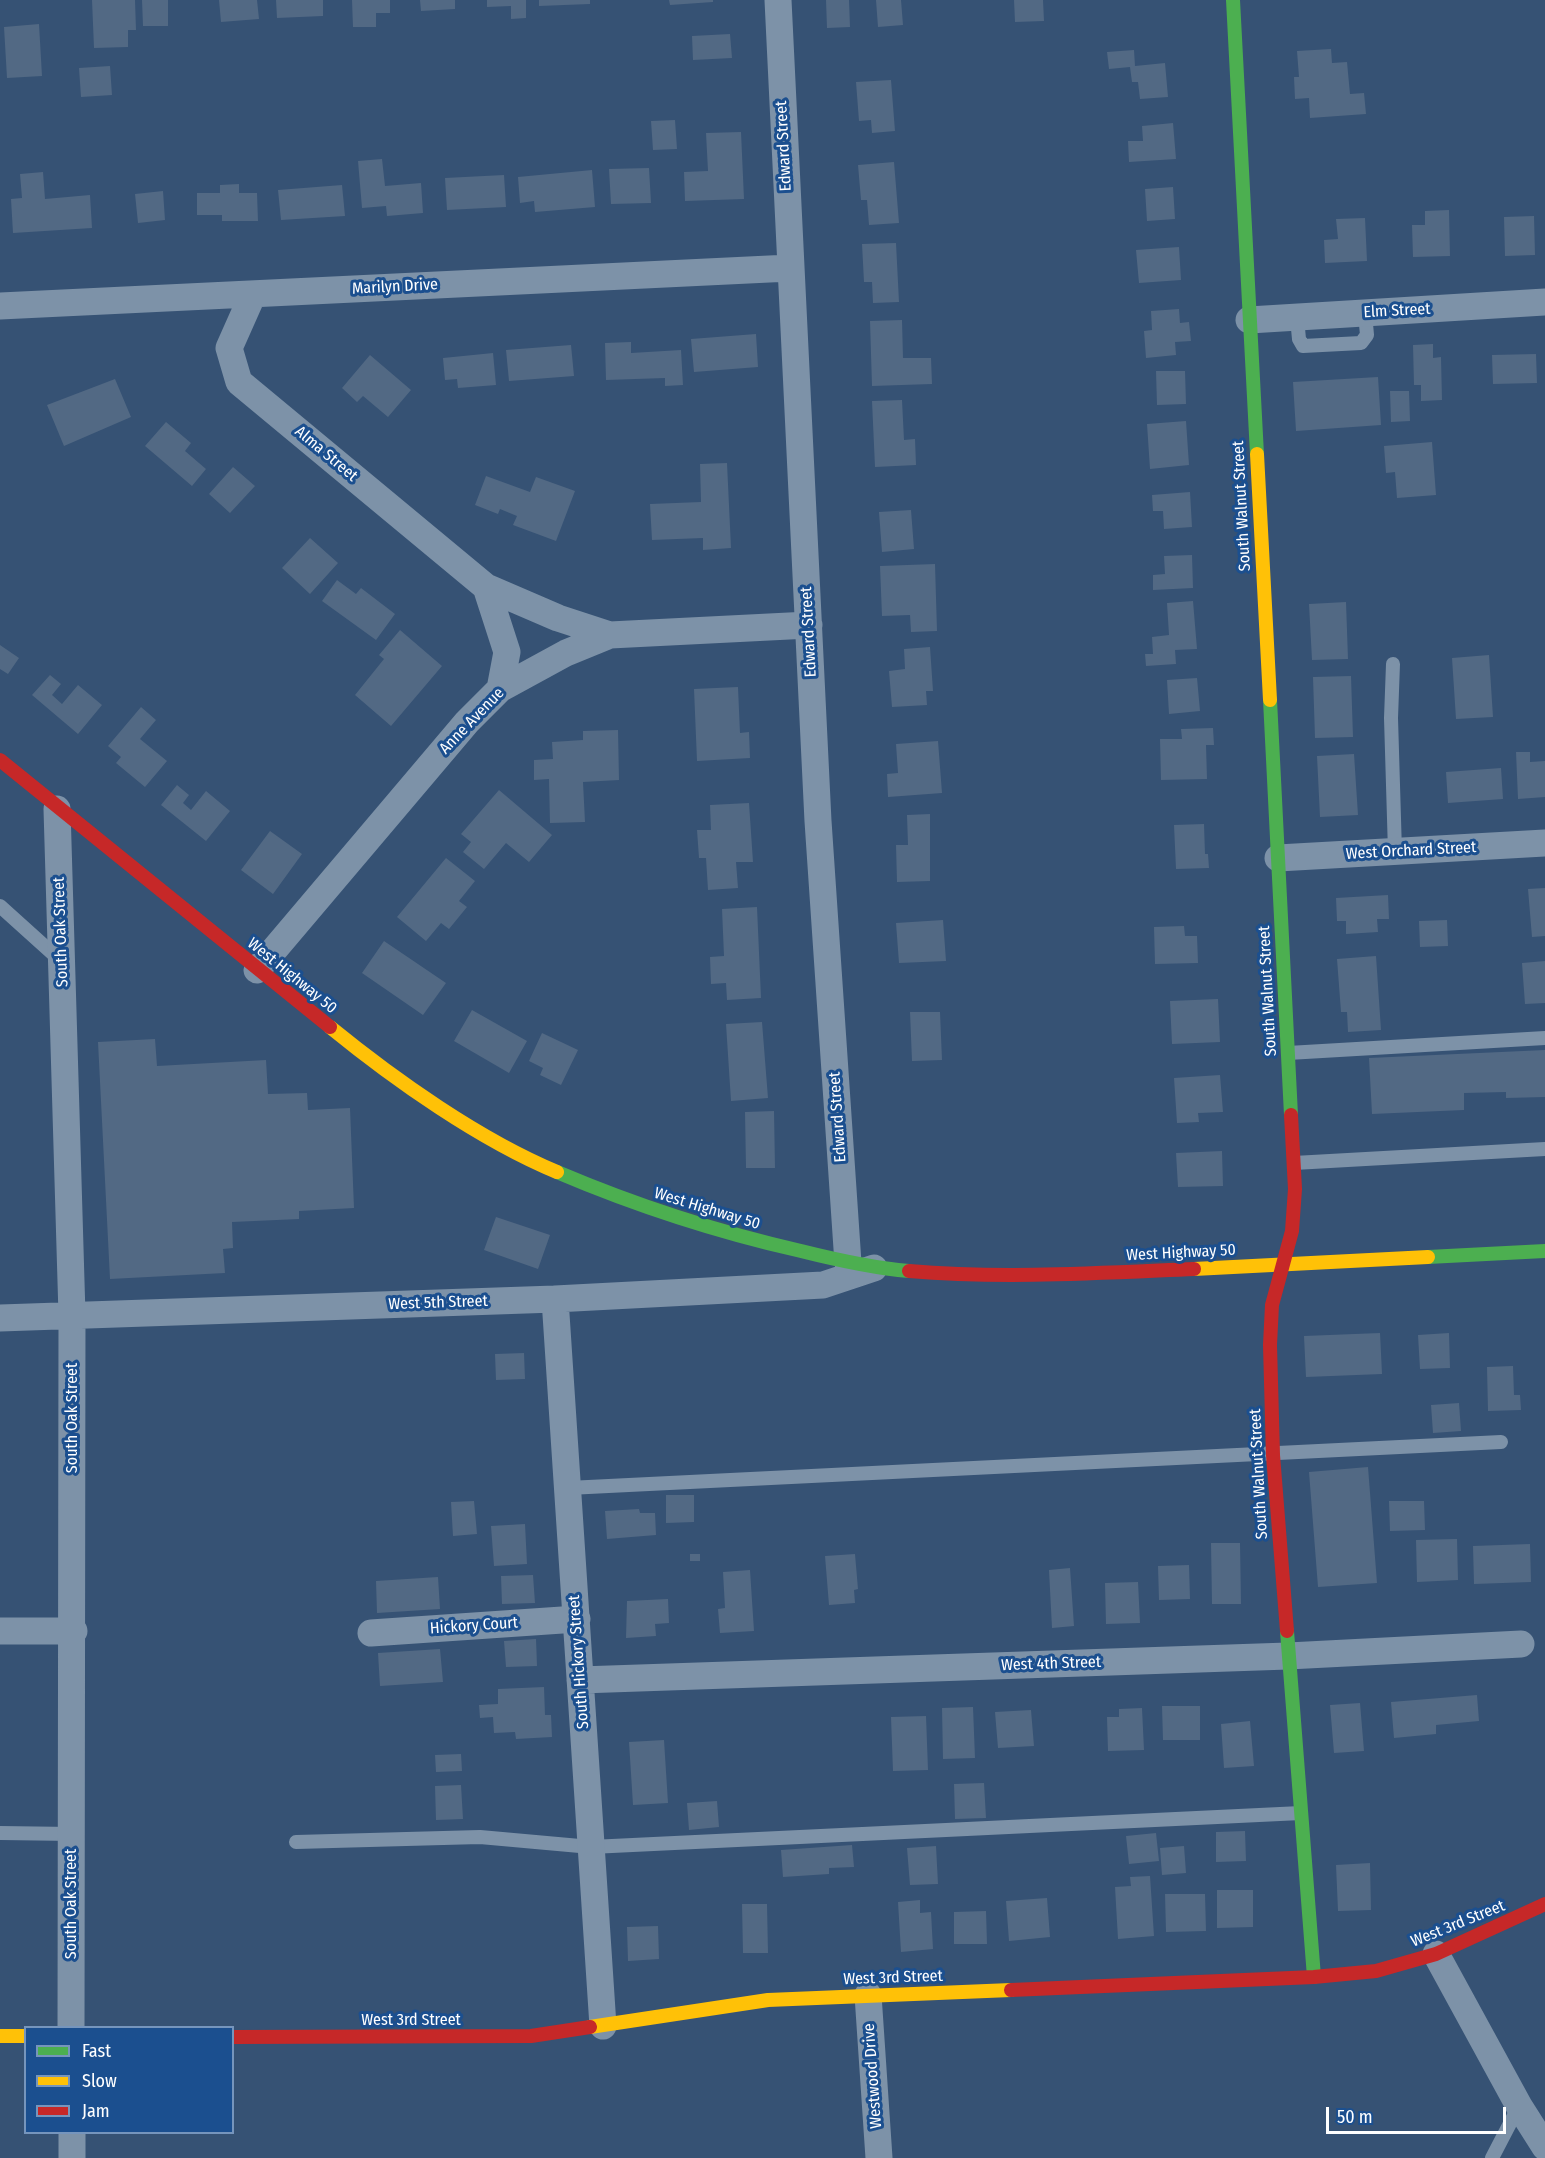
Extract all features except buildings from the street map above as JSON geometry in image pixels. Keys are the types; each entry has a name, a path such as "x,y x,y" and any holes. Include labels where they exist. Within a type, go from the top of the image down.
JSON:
{"street":[{"name":"Edward Street","path":"778,0 818,820 861,1265"},
{"name":"South Walnut Street","path":"1233,0 1295,1189 1292,1231 1272,1305 1270,1345 1273,1455 1314,1977"},
{"name":"Marilyn Drive","path":"0,306 790,268"},
{"name":"Alma Street","path":"253,294 229,348 238,381 486,587 558,618 610,635"},
{"name":"Elm Street","path":"1249,320 1545,302"},
{"path":"486,587 507,652 500,689"},
{"name":"Anne Avenue","path":"257,970 467,722 500,689 566,653 610,635 809,625"},
{"name":"West Highway 50","path":"0,760 57,809 375,1064 447,1112 533,1162 628,1202 707,1228 861,1265 984,1276 1067,1275 1545,1251"},
{"name":"South Oak Street","path":"57,809 72,1315 74,1631 71,2026"},
{"name":"West Orchard Street","path":"1278,858 1545,843"},
{"name":"West 5th Street","path":"0,1318 555,1299 823,1285 861,1265"},
{"name":"South Hickory Street","path":"555,1299 603,2026"},
{"name":"Hickory Court","path":"371,1633 577,1619"},
{"path":"0,1631 74,1631"},
{"name":"West 4th Street","path":"580,1680 1288,1656 1521,1644"},
{"name":"West 3rd Street","path":"234,2037 531,2036 768,2000 1314,1977 1376,1971 1436,1954 1545,1904"},
{"path":"1436,1954 1519,2106 1545,2147"},
{"name":"Westwood Drive","path":"868,1995 879,2158"},
{"path":"0,2036 24,2036"},
{"path":"72,2134 72,2158"}],"lane":[{"path":"1393,664 1391,718 1395,852"},
{"path":"0,906 62,962"},
{"path":"1288,1053 1545,1038"},
{"path":"1294,1163 1545,1149"},
{"path":"568,1488 1500,1442"},
{"path":"296,1842 480,1838 591,1847 1300,1813"},
{"path":"0,1833 73,1834"},
{"path":"1492,2158 1519,2106"}],"traffic: fast":[{"path":"1233,0 1257,454"},
{"path":"1270,700 1291,1115"},
{"path":"557,1172 647,1207 708,1227 841,1260 909,1271"},
{"path":"1428,1257 1545,1251"},
{"path":"1287,1631 1314,1977"}],"traffic: slow":[{"path":"1257,454 1270,700"},
{"path":"330,1027 382,1068 468,1126 557,1172"},
{"path":"1194,1269 1428,1257"},
{"path":"590,2027 768,2000 1011,1990"},
{"path":"0,2036 24,2036"}],"traffic: jam":[{"path":"0,760 330,1027"},
{"path":"1287,1631 1273,1455 1270,1345 1272,1305 1292,1231 1295,1189 1291,1115"},
{"path":"909,1271 1016,1275 1194,1269"},
{"path":"1011,1990 1314,1977 1376,1971 1436,1954 1545,1904"},
{"path":"234,2037 531,2036 590,2027"}]}
